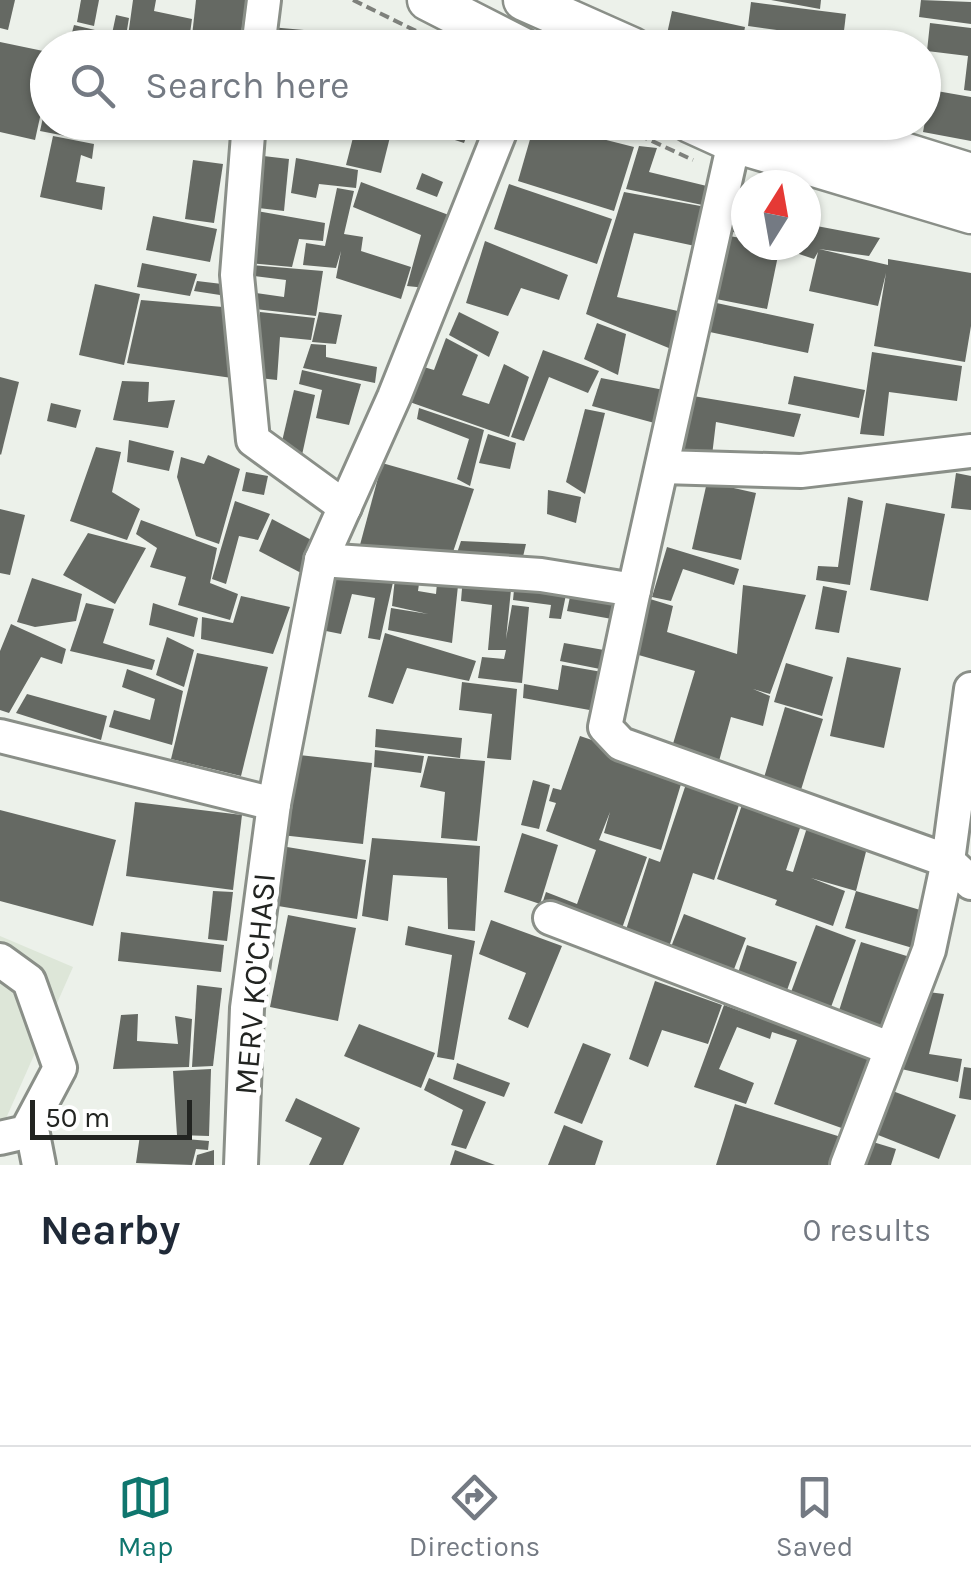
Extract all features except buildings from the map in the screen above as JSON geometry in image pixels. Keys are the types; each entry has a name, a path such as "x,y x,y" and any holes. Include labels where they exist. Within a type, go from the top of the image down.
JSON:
{"main road":[{"path":"538,14 582,30"},
{"path":"423,16 466,30"},
{"path":"730,140 971,213"},
{"path":"862,140 971,174"}],"street":[{"path":"260,30 264,0"},
{"path":"248,140 237,275 253,440 345,507"},
{"name":"MERV KO'CHASI","path":"241,1165 246,1008 274,804 322,560 394,397 497,140"},
{"path":"734,142 605,726 621,744 960,872"},
{"path":"662,468 801,470 971,451"},
{"path":"322,560 541,575 634,590"},
{"path":"847,1165 960,872 971,689"},
{"path":"0,736 274,804"},
{"path":"550,918 889,1048"},
{"path":"0,960 29,981 60,1068 26,1132 0,1138"},
{"path":"30,1124 40,1165"}],"path":[{"path":"353,0 423,16"}],"shaded area":[{"path":"0,936 73,967 0,1132"}]}
